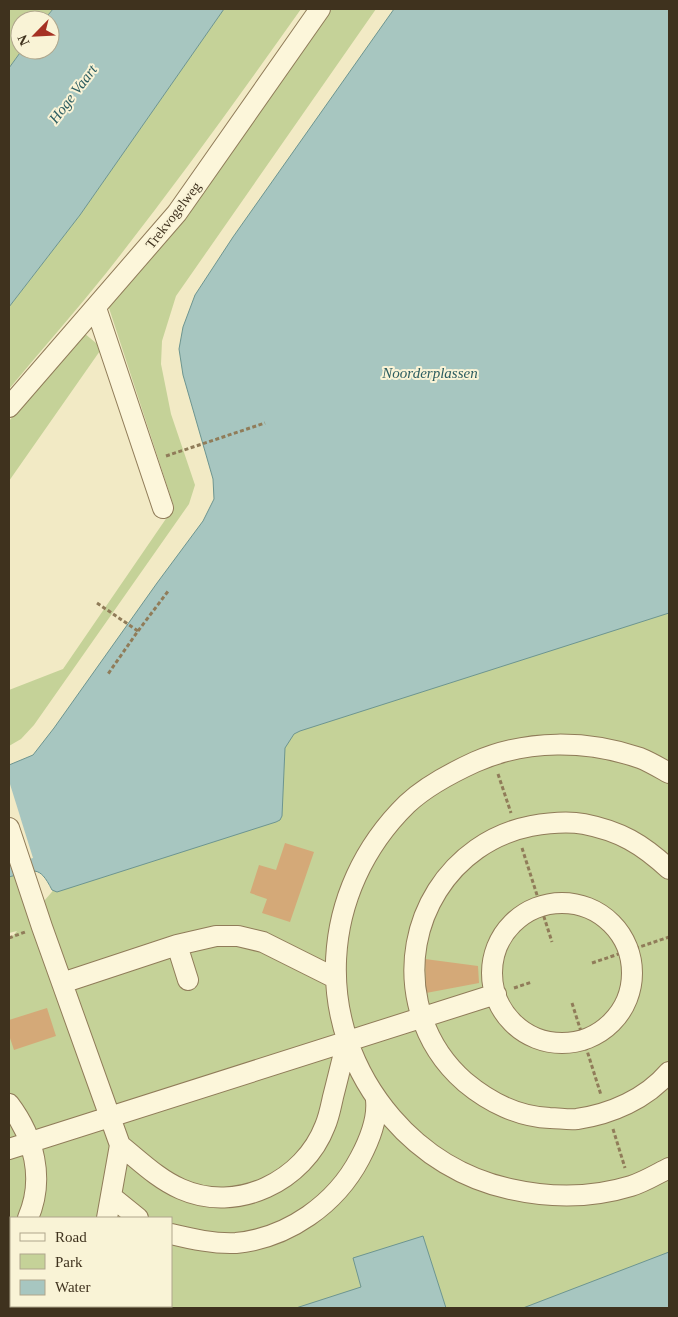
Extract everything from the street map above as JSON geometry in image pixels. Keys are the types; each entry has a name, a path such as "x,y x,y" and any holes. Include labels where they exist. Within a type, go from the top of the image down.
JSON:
{"street":[{"name":"Trekvogelweg","path":"9,407 177,213 320,9"},
{"path":"96,308 163,508"},
{"path":"669,773 642,759 592,746 542,745 492,755 448,774 408,803 376,840 352,883 339,930 335,978 339,1010 347,1042 359,1072 376,1100 408,1136 446,1165 490,1185 536,1195 584,1195 631,1186 669,1168"},
{"path":"669,869 644,847 614,832 582,823 548,823 516,829 486,843 459,863 438,888 423,918 415,950 414,975 421,1018 434,1047 454,1073 480,1095 509,1110 542,1118 575,1119 607,1112 638,1099 664,1079 669,1072"},
{"path":"9,828 42,927 120,1145 107,1217"},
{"path":"556,903 572,903 594,911 613,924 629,951 632,966 631,982 624,1004 610,1023 598,1033 584,1039 552,1042 523,1031 502,1008 496,994 492,979 493,963 500,941 514,922 526,912 541,906 556,903"},
{"path":"62,983 177,945 216,936 238,936 263,942 335,978"},
{"path":"177,945 188,980"},
{"path":"9,1149 496,994"},
{"path":"120,1145 161,1179 183,1190 207,1196 231,1197 256,1192 278,1182 298,1167 314,1148 326,1126 347,1042"},
{"path":"172,1234 200,1242 236,1243 270,1236 302,1221 330,1200 352,1173 368,1142 377,1108 376,1100"},
{"path":"9,1104 20,1120 31,1142 36,1167 35,1191 28,1217"},
{"path":"112,1197 137,1217"}],"path":[{"path":"148,463 265,423"},
{"path":"108,674 169,590"},
{"path":"97,604 138,631"},
{"path":"592,963 669,937"}],"green space":[{"path":"9,9 53,9 10,10 10,60 15,60 9,68"},
{"path":"224,9 301,9 132,240 9,389 9,307 80,215"},
{"path":"328,9 376,9 176,296 162,341 161,364 171,414 195,485 189,504 34,725 21,739 9,746 9,690 63,669 174,507 108,305"},
{"path":"84,333 102,348 9,481 9,421"},
{"path":"669,607 669,1259 541,1308 9,1308 9,941 17,931 9,933 9,877 19,874 32,915 57,886 278,734"}],"water":[{"name":"Hoge Vaart","path":"224,9 80,215 9,307 9,68 15,60 60,60 60,10 52,10"},
{"name":"Noorderplassen","path":"394,9 669,9 669,613 294,734 285,748 282,816 276,822 57,892 52,890 43,876 35,871 9,877 9,765 33,755 54,728 203,521 214,499 213,479 183,375 179,349 183,327 195,295 233,237"},
{"path":"423,1236 446,1308 296,1308 361,1287 353,1258"},
{"path":"669,1252 669,1308 523,1308"}],"pier":[{"path":"9,781 33,858 9,865"}],"building":[{"path":"285,843 314,852 290,922 262,913 267,899 250,893 259,865 276,870"},
{"path":"425,959 478,966 479,983 426,993"},
{"path":"47,1008 56,1036 14,1050 9,1035 9,1020"}]}
